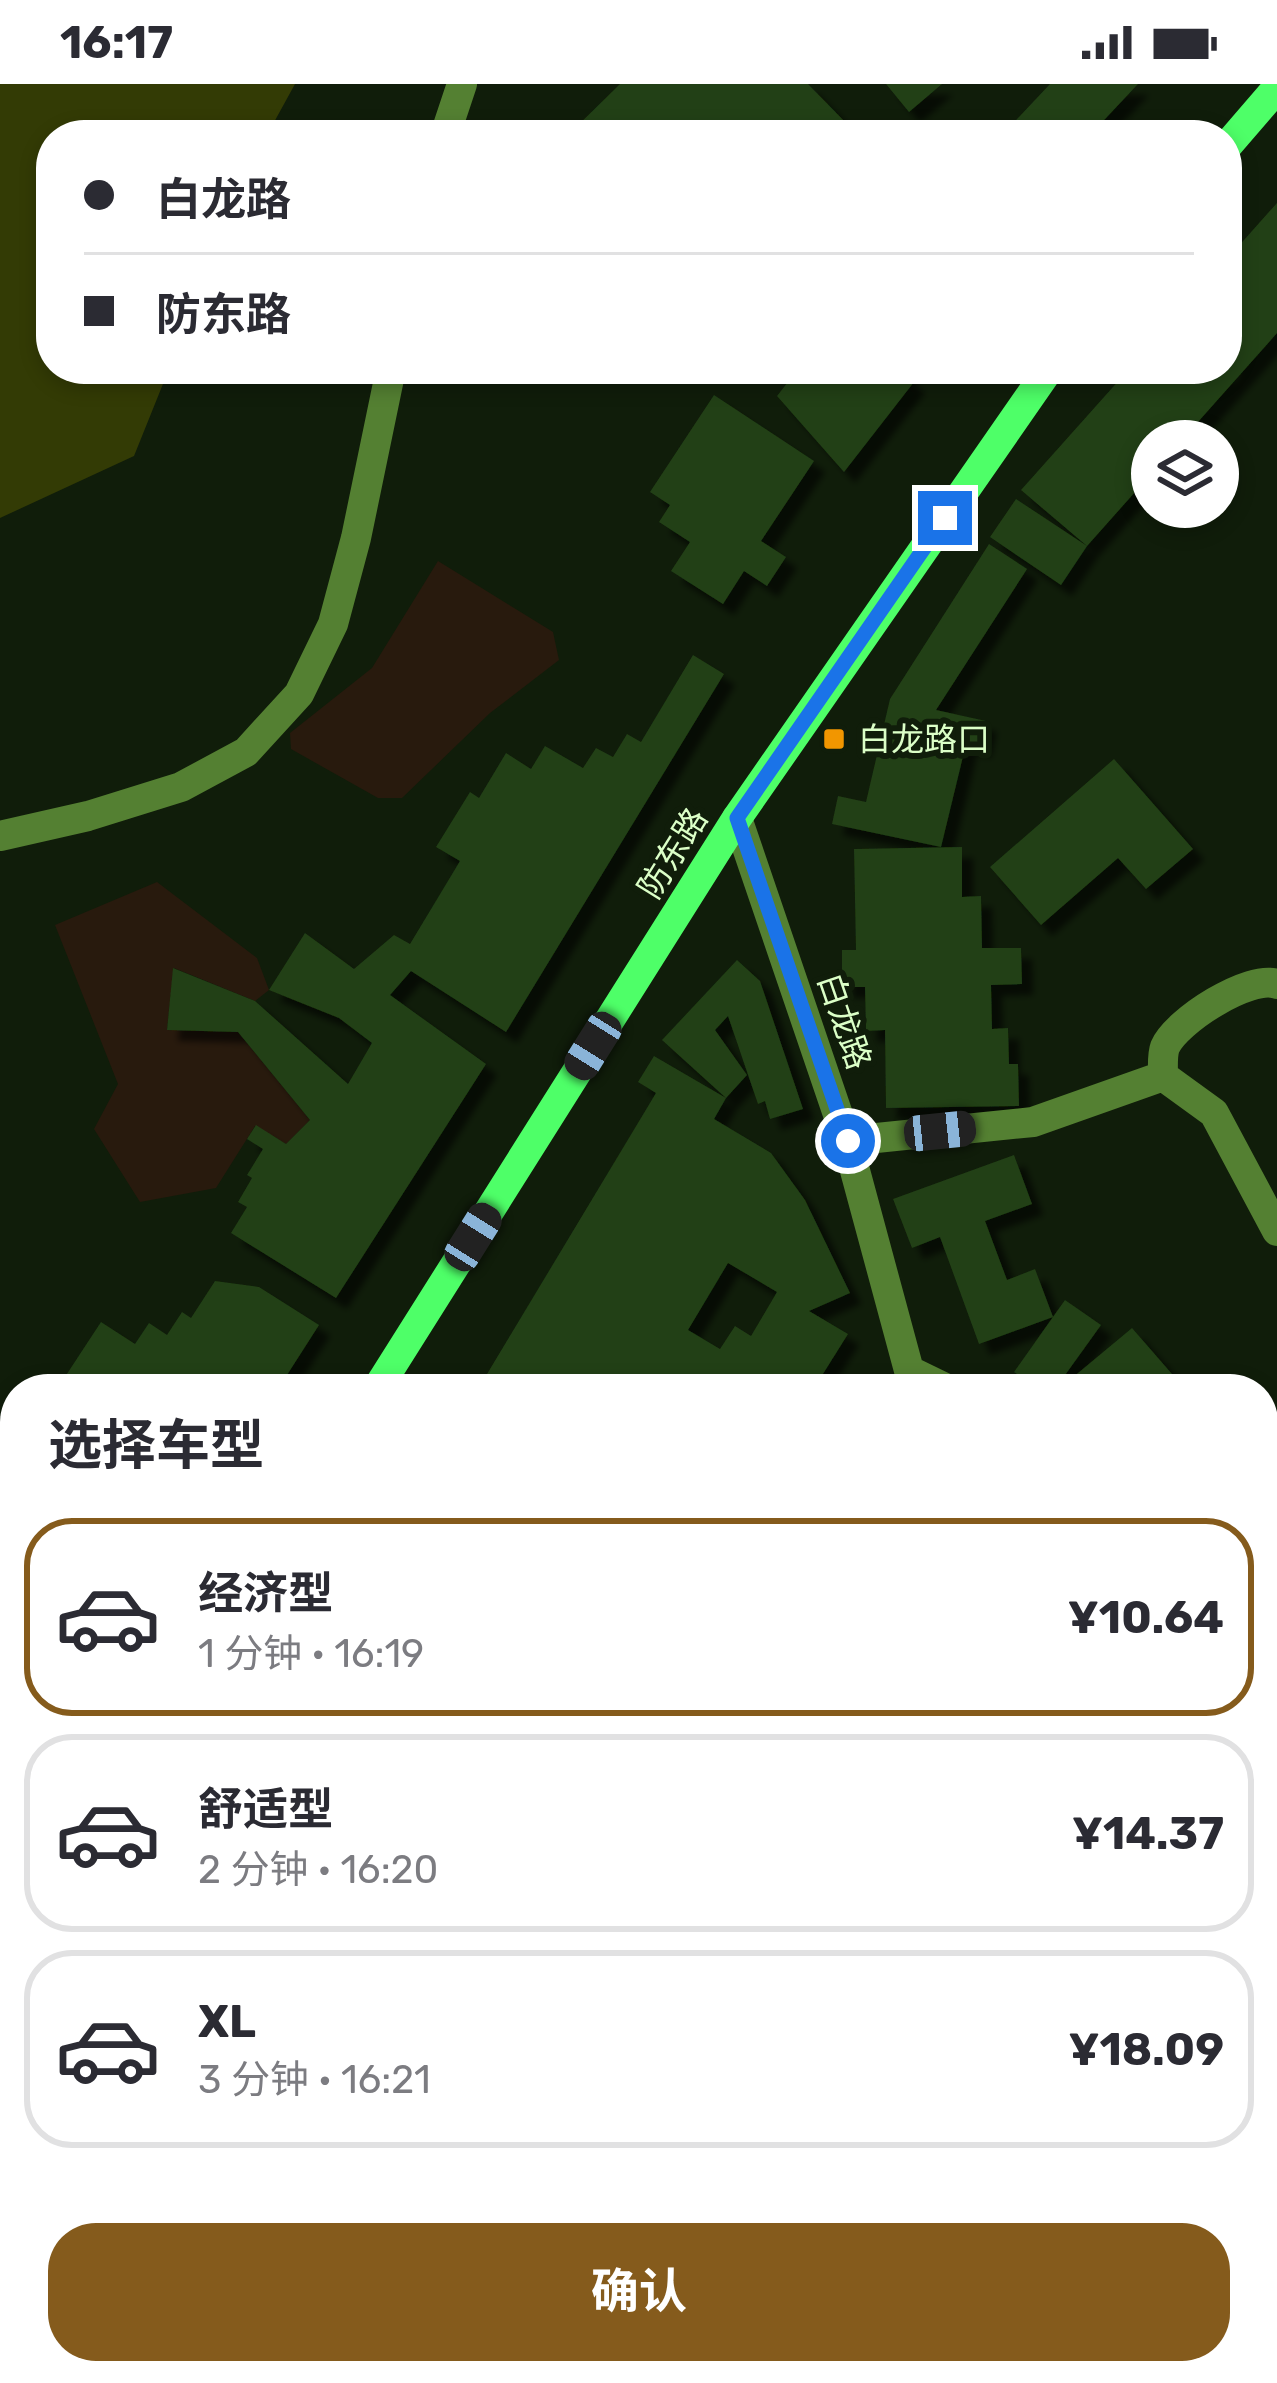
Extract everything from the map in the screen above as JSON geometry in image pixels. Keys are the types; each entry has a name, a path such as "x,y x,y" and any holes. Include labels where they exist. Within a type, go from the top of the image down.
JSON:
{"main road":[{"path":"1242,129 1277,88"},
{"name":"防东路","path":"385,1374 737,818 1039,384"}],"street":[{"path":"450,120 462,84"},
{"path":"0,836 88,816 181,787 246,752 298,694 333,624 388,384"},
{"name":"白龙路","path":"737,818 848,1141 911,1374"},
{"path":"1163,1076 1164,1049 1178,1028 1241,987 1266,980 1277,984"},
{"path":"848,1141 1033,1122 1163,1076"},
{"path":"1163,1076 1214,1113 1277,1231"}],"shaded area":[{"path":"0,84 295,84 275,120 36,120 36,384 163,384 134,456 0,518"},
{"path":"438,561 553,632 559,660 490,713 402,798 378,798 291,749 290,733 372,668"},
{"path":"157,882 257,958 269,990 255,1001 174,968 167,1029 238,1032 310,1120 286,1144 255,1126 216,1188 140,1202 94,1129 118,1084 55,925"}],"building":[{"path":"620,84 808,84 843,120 583,120"},
{"path":"886,84 942,84 909,112"},
{"path":"1050,84 1138,84 1104,120 1016,120"},
{"path":"1277,203 1277,333 1242,372 1242,242"},
{"path":"786,384 912,384 844,472 777,396"},
{"path":"1116,384 1232,384 1200,420 1131,420 1131,497 1087,546 1021,490"},
{"path":"714,395 814,461 761,541 786,557 767,586 744,571 723,604 671,571 690,542 659,522 670,505 650,492"},
{"path":"1016,499 1087,546 1061,585 990,537"},
{"path":"989,544 1027,569 936,710 986,721 980,747 966,744 941,847 832,824 838,796 866,802 890,699"},
{"path":"693,655 724,674 506,1032 411,971 390,995 486,1064 336,1298 231,1233 247,1207 238,1202 252,1178 247,1175 263,1149 247,1139 256,1125 286,1144 310,1120 238,1032 167,1030 173,968 255,1001 348,1084 372,1043 339,1018 269,990 305,933 354,969 394,935 410,944 460,861 436,847 470,792 479,798 506,753 531,769 545,746 583,768 596,748 613,757 627,734 641,742"},
{"path":"1114,759 1193,849 1146,889 1118,858 1041,925 990,867"},
{"path":"962,847 962,897 981,896 982,948 1021,948 1022,984 991,985 992,1029 1008,1028 1009,1064 1018,1064 1019,1106 886,1108 885,1030 866,1031 865,987 842,987 842,950 856,950 854,849"},
{"path":"737,960 760,981 803,1109 770,1119 765,1101 758,1104 728,1016 715,1030 747,1075 726,1098 662,1040"},
{"path":"654,1056 726,1098 714,1119 771,1153 805,1200 850,1293 809,1311 848,1334 823,1374 487,1374 656,1093 638,1082","holes":["728,1263 777,1292 751,1336 735,1326 720,1349 688,1330"]},
{"path":"1014,1155 1032,1204 985,1221 1007,1280 1035,1269 1053,1317 979,1344 940,1237 912,1248 893,1199"},
{"path":"215,1281 259,1287 319,1325 288,1374 67,1374 101,1322 135,1344 149,1323 167,1335 182,1312 191,1318"},
{"path":"1065,1300 1101,1325 1066,1374 1014,1372"},
{"path":"1132,1328 1172,1374 1077,1374"}],"place":[{"name":"白龙路口","path":"834,739"}],"route":[{"path":"848,1141 737,818 945,518"}]}
